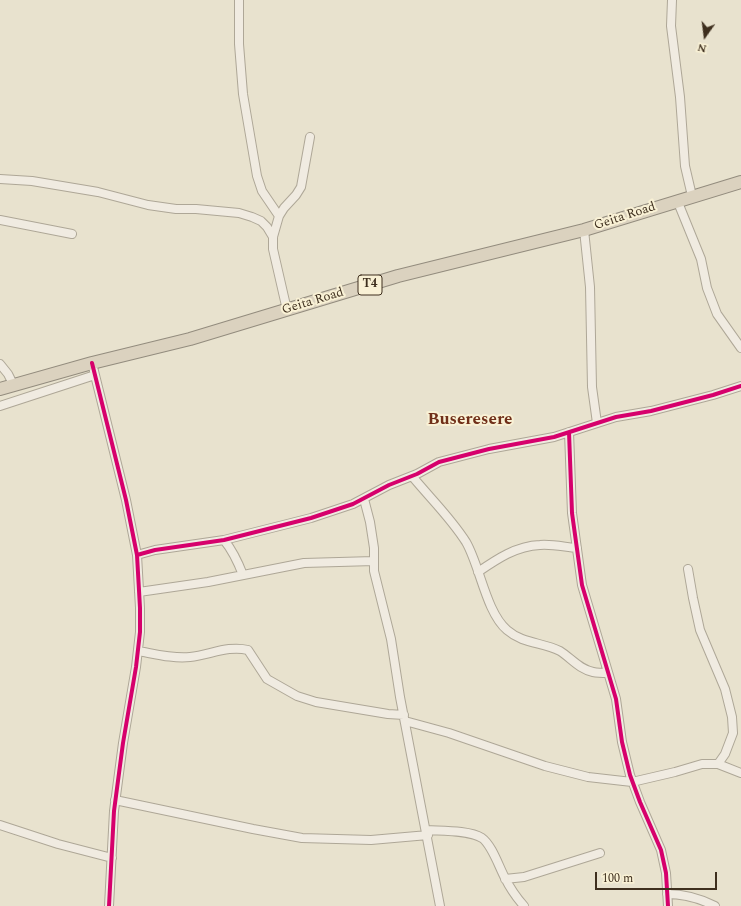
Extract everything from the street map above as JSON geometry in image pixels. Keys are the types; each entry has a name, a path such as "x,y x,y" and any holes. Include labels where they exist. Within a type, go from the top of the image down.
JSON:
{"highway":[{"name":"Geita Road","path":"0,389 92,363 190,340 398,276 584,230 677,200 741,182"}],"street":[{"path":"239,0 240,69 244,102 257,176 262,191 279,216"},
{"path":"672,0 671,26 680,97 685,166 692,196"},
{"path":"287,310 273,249 274,237 279,216 301,187 310,137"},
{"path":"0,179 32,181 98,192 148,205 169,208 239,213 252,216 261,221 274,237"},
{"path":"677,200 701,259 707,288 717,314 741,348"},
{"path":"0,220 72,234"},
{"path":"584,230 590,287 592,387 597,423"},
{"path":"92,363 126,500 137,555 140,592 140,632 138,651 115,800 109,906"},
{"path":"0,365 8,374 14,386"},
{"path":"0,406 96,375"},
{"path":"137,555 155,550 224,540 311,518 343,508 364,499 388,485 412,476 438,462 529,440 554,437 616,416 651,411 714,395 741,386"},
{"path":"569,432 572,513 582,585 616,698 622,742 632,782 661,850 666,873 668,906"},
{"path":"412,476 449,518 466,543 497,617 506,630 519,638 558,650 585,670 608,673"},
{"path":"364,499 370,522 374,548 375,577 391,639 404,718 440,906"},
{"path":"224,540 237,560 243,575"},
{"path":"478,572 501,557 520,548 540,545 577,548"},
{"path":"140,592 208,582 304,563 374,561"},
{"path":"688,569 700,630 725,689 732,717 733,733 725,754 718,764"},
{"path":"138,651 165,656 189,658 228,648 248,650 267,679 297,696 316,702 404,718 545,766 581,775 632,782 702,764 718,764 741,773"},
{"path":"732,717 741,715"},
{"path":"115,800 302,838 371,840 427,832 456,832 472,834 482,838 490,849 505,879 524,906"},
{"path":"0,825 58,844 112,858"},
{"path":"505,879 524,876 600,853"},
{"path":"667,894 676,894 705,901 715,906"}],"cycle path":[{"path":"92,363 126,500 137,555 140,608 140,632 136,667 123,743 114,811 109,906"},
{"path":"137,555 155,550 224,540 311,518 353,504 389,485 417,474 439,462 489,449 554,437 616,417 651,411 741,386"},
{"path":"569,432 572,513 582,585 616,699 622,742 630,775 661,850 666,873 668,906"}],"district":[{"name":"Buseresere","path":"470,421"}]}
